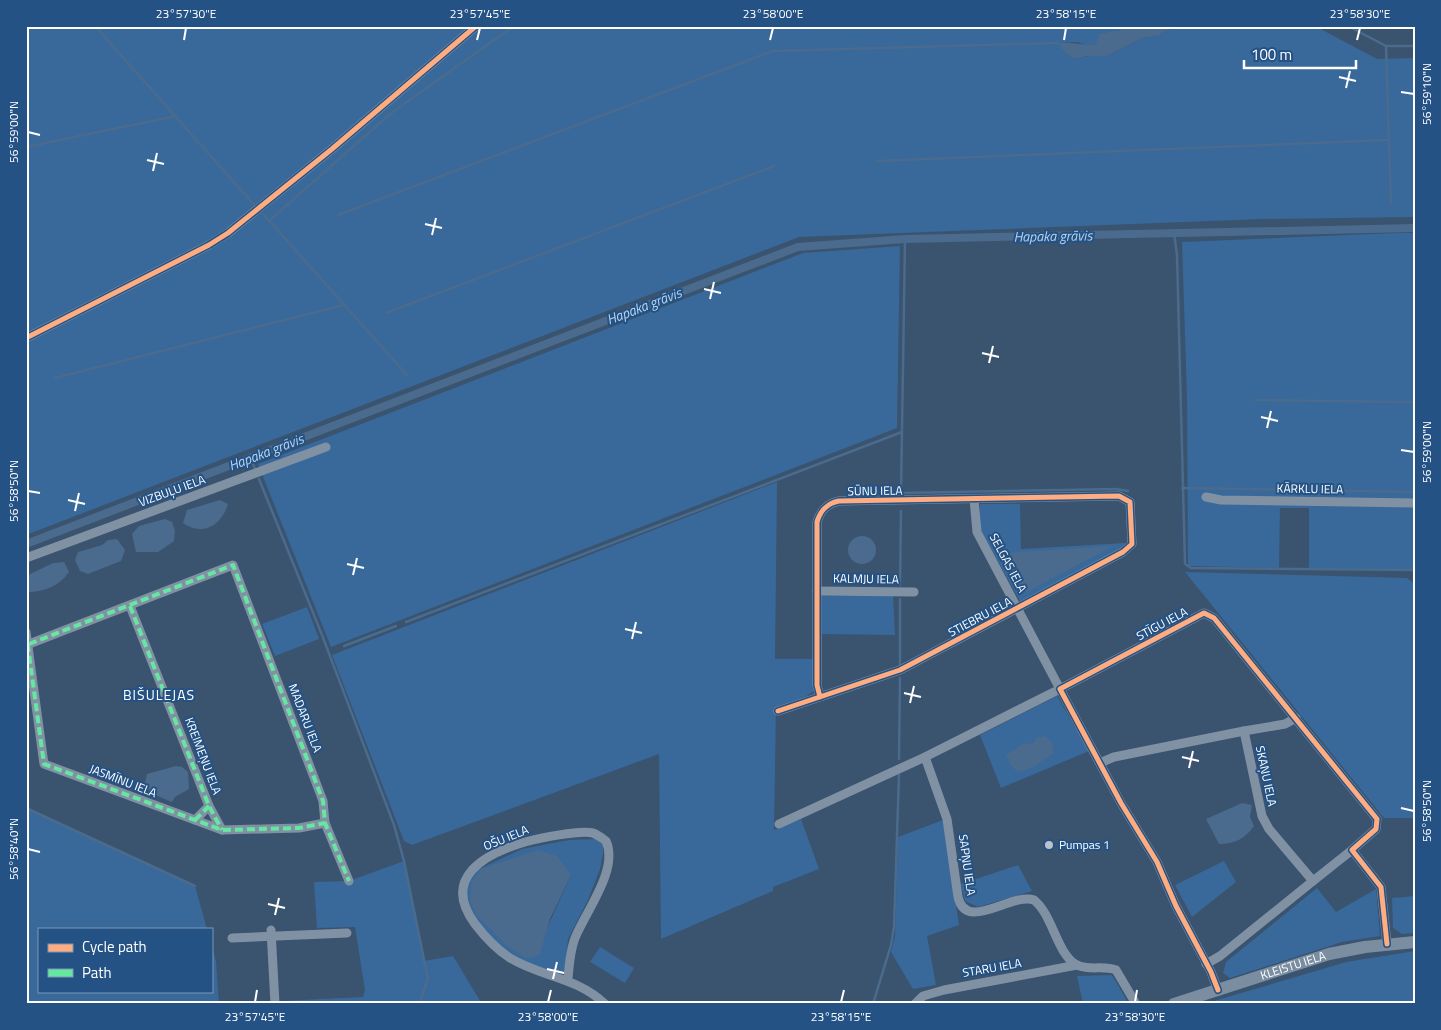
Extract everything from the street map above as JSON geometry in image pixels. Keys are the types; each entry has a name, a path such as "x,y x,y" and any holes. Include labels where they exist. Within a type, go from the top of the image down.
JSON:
{"street":[{"path":"26,338 228,233 332,149 476,26"},
{"name":"VIZBUĻU IELA","path":"26,558 326,447"},
{"name":"SŪNU IELA","path":"820,697 817,684 817,522 821,512 831,503 1119,496"},
{"name":"STIEBRU IELA","path":"778,711 900,670 1130,547 1132,507 1129,500 1119,496"},
{"name":"KĀRKLU IELA","path":"1206,496 1221,500 1415,503"},
{"name":"SELGAS IELA","path":"974,499 977,532 1060,689"},
{"name":"MADARU IELA","path":"130,606 232,565 323,801 325,823 349,881"},
{"name":"KALMJU IELA","path":"817,591 914,592"},
{"path":"30,644 130,606"},
{"name":"KREIMEŅU IELA","path":"130,606 209,806 222,830"},
{"name":"STĪGU IELA","path":"1060,689 1204,613 1214,618 1377,819 1376,829 1313,881"},
{"name":"JASMĪNU IELA","path":"26,632 30,644 44,764 222,830 300,828 325,823"},
{"path":"779,824 925,757 1060,689 1129,817 1152,851 1218,990"},
{"path":"1244,732 1285,724 1296,718"},
{"name":"SKAŅU IELA","path":"1100,762 1114,757 1244,732 1262,816 1269,829 1313,881"},
{"name":"SAPŅU IELA","path":"925,757 945,812 961,906 969,912 977,912 1021,899 1034,900 1042,909 1068,957 1077,965"},
{"path":"195,820 209,806"},
{"name":"OŠU IELA","path":"568,979 574,942 605,878 610,854 606,841 591,833 540,838 516,845 480,863 469,871 462,887 462,900 466,911 495,947 520,963 568,979 604,1004"},
{"path":"1352,850 1382,887 1387,944"},
{"path":"1206,964 1220,956 1313,881"},
{"path":"232,938 271,934 346,933"},
{"path":"271,934 275,1004"},
{"name":"KLEISTU IELA","path":"1174,1004 1328,954 1387,944 1415,942"},
{"path":"1077,965 1116,970 1136,1004"},
{"name":"STARU IELA","path":"916,1004 923,996 944,990 1077,965"}],"shaded area":[{"path":"26,26 1123,26 1120,30 1111,33 1096,44 1086,45 1078,42 1059,43 1065,53 1074,59 1088,56 1107,56 1142,38 1158,36 1173,26 1315,26 1377,59 1415,58 1415,217 1262,219 799,237 26,535"},
{"path":"1123,26 1173,26 1158,36 1142,38 1107,56 1088,56 1074,59 1065,53 1058,43 1096,44 1099,34 1120,30"},
{"path":"1415,233 1415,571 1309,568 1309,508 1280,508 1279,568 1188,566 1187,397 1182,242"},
{"path":"900,246 897,428 331,647 258,464 803,253"},
{"path":"777,482 775,659 814,659 814,691 805,697 776,707 774,830 801,819 819,869 773,887 773,891 661,939 659,754 412,845 404,841 332,655"},
{"path":"220,500 228,504 221,518 211,527 198,529 183,523 187,510"},
{"path":"980,504 1020,504 1021,549 1125,543 1125,547 1021,603 979,527"},
{"path":"165,519 172,522 175,531 174,541 158,552 136,552 132,534 139,526"},
{"path":"862,536 872,540 876,550 872,560 862,564 852,560 848,550 852,540"},
{"path":"117,539 125,550 121,561 88,574 80,571 75,560 78,552 102,545 108,540"},
{"path":"1113,546 1027,592 1023,591 1002,553"},
{"path":"64,562 69,572 61,581 40,591 28,592 26,576 53,563"},
{"path":"1185,572 1407,578 1415,584 1415,818 1384,818"},
{"path":"893,595 895,635 822,634 822,596"},
{"path":"307,607 319,639 275,656 262,624"},
{"path":"1057,696 1089,751 1001,788 980,735"},
{"path":"1045,736 1052,742 1054,753 1032,768 1018,772 1011,766 1006,755 1023,744 1034,743 1036,738"},
{"path":"176,766 182,767 188,772 189,789 175,797 172,802 150,793 145,783 147,774"},
{"path":"1242,803 1252,805 1250,817 1254,826 1239,840 1219,844 1206,819"},
{"path":"26,808 195,886 207,928 38,928 38,992 212,992 212,947 216,961 219,1004 26,1004"},
{"path":"943,820 959,925 927,936 936,985 913,989 891,952 895,936 898,837"},
{"path":"596,839 603,845 603,854 600,869 588,900 568,939 565,971 554,972 525,962 510,953 484,931 468,910 464,886 477,870 522,849 569,840","holes":["571,875 544,935 497,935 486,925"]},
{"path":"538,850 557,856 571,875 550,919 540,954 533,958 525,958 507,946 476,915 470,901 471,882 481,869"},
{"path":"404,861 424,961 453,956 482,1004 281,1004 281,1001 363,997 365,990 355,927 317,928 314,882 349,881"},
{"path":"1224,861 1236,882 1192,917 1175,885"},
{"path":"1018,865 1032,891 978,907 965,901 961,884"},
{"path":"1317,888 1336,912 1376,889 1380,936 1342,942 1230,978 1223,973 1226,962"},
{"path":"1415,896 1415,933 1402,934 1393,928 1392,898"},
{"path":"600,947 634,968 625,983 590,962"},
{"path":"1415,951 1415,1004 1204,1004 1346,962"},
{"path":"1112,975 1129,1004 1083,1004 1077,976"}],"waterway":[{"path":"95,26 256,207"},
{"path":"269,221 390,114 514,26"},
{"path":"1348,26 1386,46 1415,46"},
{"path":"338,215 773,51 1058,43"},
{"path":"1386,46 1391,204"},
{"path":"26,147 176,116"},
{"path":"877,161 1388,140"},
{"path":"386,313 774,166"},
{"path":"263,214 408,376"},
{"name":"Hapaka grāvis","path":"26,544 798,247 905,239 1415,228"},
{"path":"1174,233 1177,255 1185,564 1191,568 1415,570"},
{"path":"905,239 901,493 1116,489 1128,491"},
{"path":"55,378 344,305"},
{"path":"1255,400 1415,402"},
{"path":"406,622 902,432"},
{"path":"251,459 255,469"},
{"path":"259,479 322,635 394,825 404,861 428,979 419,1004"},
{"path":"1182,488 1415,492"},
{"path":"900,585 901,511"},
{"path":"900,599 900,665"},
{"path":"344,646 396,626"},
{"path":"899,759 900,678"},
{"path":"873,1004 891,945 894,927 899,775"},
{"path":"26,808 195,886"}],"marked path":[{"path":"29,644 233,565 323,801 325,823 349,881"},
{"path":"130,606 209,806 222,830"},
{"path":"26,632 44,764 222,830 299,828 325,823"},
{"path":"195,820 209,806"}],"cycle path":[{"path":"26,338 209,245 228,233 332,149 476,26"},
{"path":"778,711 900,670 1123,552 1132,544 1130,502 1119,496 839,501 828,506 822,511 817,522 817,685 820,697"},
{"path":"1218,990 1211,972 1176,906 1157,862 1121,803 1060,689 1204,613 1214,618 1377,819 1376,829 1352,850 1381,887 1387,944"}],"place":[{"name":"Pumpas 1","path":"1049,845"}],"district":[{"name":"BIŠULEJAS","path":"159,695"}]}
